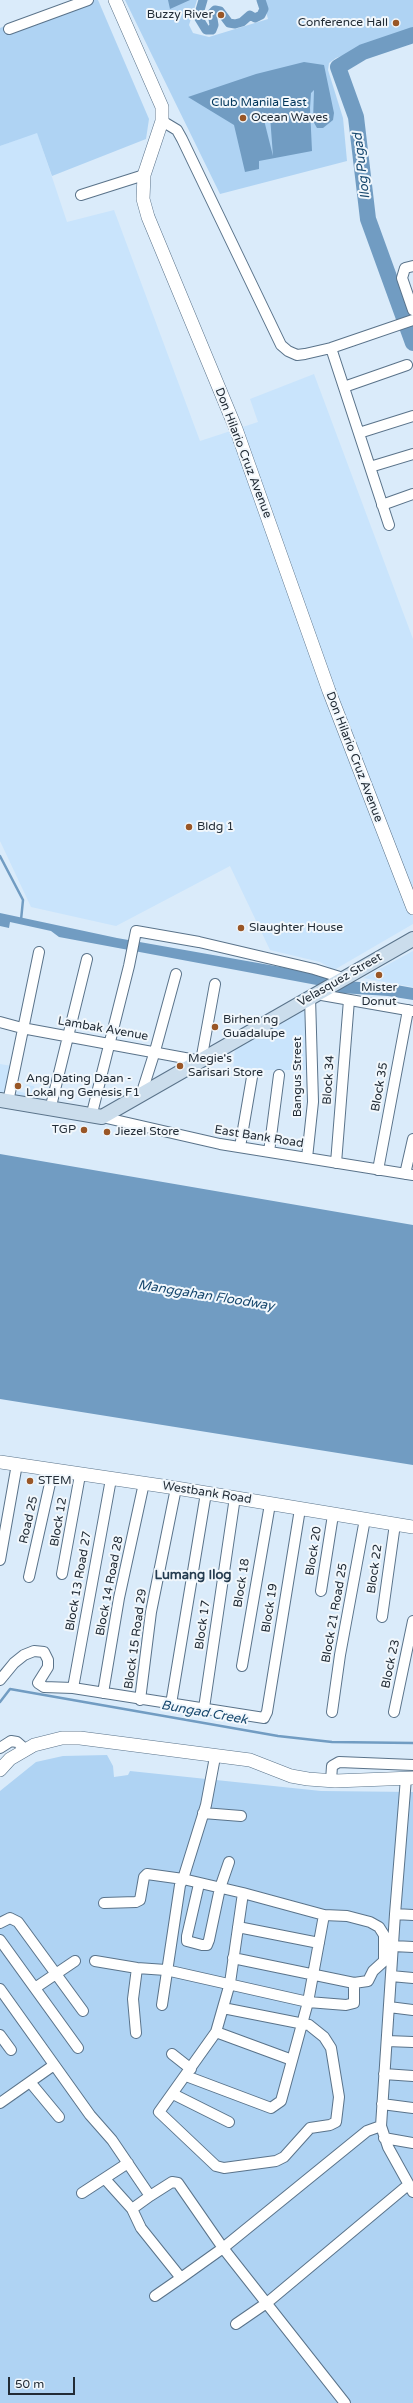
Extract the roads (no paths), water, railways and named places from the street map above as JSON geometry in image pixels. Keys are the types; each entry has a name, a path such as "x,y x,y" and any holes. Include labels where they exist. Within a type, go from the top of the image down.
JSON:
{"main road":[{"name":"Velasquez Street","path":"96,1117 140,1095 201,1061 313,995 413,939"},
{"path":"4,1101 96,1117"}],"street":[{"path":"9,29 88,0"},
{"name":"Don Hilario Cruz Avenue","path":"115,0 162,107 162,121 144,175 143,199 148,217 236,429 329,692 413,908"},
{"path":"162,121 177,130 182,138 214,208 282,345 297,355 331,348 411,321"},
{"path":"80,195 144,175"},
{"path":"412,306 402,278 405,268 413,266"},
{"path":"331,348 389,525"},
{"path":"344,387 407,365"},
{"path":"359,433 413,416"},
{"path":"370,467 413,454"},
{"path":"382,505 413,494"},
{"path":"96,1117 110,1043 135,935 199,942 314,969 343,978"},
{"path":"4,1101 39,952"},
{"path":"50,1110 87,959"},
{"path":"140,1095 155,1051 176,974"},
{"path":"201,1061 215,984"},
{"path":"313,995 410,1010"},
{"name":"Bangus Street","path":"306,1158 313,1102 313,995"},
{"name":"Block 34","path":"336,1163 349,1000"},
{"name":"Block 35","path":"378,1170 410,1010"},
{"name":"Lambak Avenue","path":"0,1022 22,1028 155,1051 201,1061"},
{"path":"269,1152 279,1075"},
{"path":"240,1147 252,1076"},
{"name":"East Bank Road","path":"96,1117 240,1147 409,1175"},
{"path":"409,1175 413,1138"},
{"name":"Westbank Road","path":"0,1462 235,1497 333,1515 413,1527"},
{"path":"0,1560 17,1464"},
{"name":"Road 25","path":"30,1577 53,1470"},
{"name":"Block 12","path":"62,1574 80,1475"},
{"name":"Block 13 Road 27","path":"73,1688 111,1479"},
{"name":"Block 14 Road 28","path":"103,1693 119,1598 144,1483"},
{"name":"Block 15 Road 29","path":"140,1700 151,1612 176,1488"},
{"path":"171,1704 206,1493"},
{"name":"Block 17","path":"204,1708 235,1497"},
{"name":"Block 18","path":"242,1666 270,1504"},
{"name":"Block 19","path":"204,1708 261,1719 267,1712 300,1509"},
{"name":"Block 20","path":"321,1591 333,1515"},
{"name":"Block 21 Road 25","path":"332,1712 340,1655 365,1519"},
{"name":"Block 22","path":"382,1617 395,1524"},
{"name":"Block 23","path":"394,1712 413,1621"},
{"path":"0,1680 14,1663 24,1655 34,1651 44,1652 48,1660 48,1667 45,1675 40,1680 39,1685 73,1688 140,1700 204,1708"},
{"path":"0,1770 10,1759 25,1749 62,1738 80,1738 134,1743 214,1757 250,1760 291,1776 331,1781 410,1778 395,1914 381,2126 384,2138 411,2188 268,2302 236,2324"},
{"path":"0,1748 11,1742 17,1742 25,1749"},
{"path":"162,2005 166,1970 180,1885 203,1813 214,1757"},
{"path":"331,1781 332,1766 339,1762 413,1766"},
{"path":"203,1813 240,1816"},
{"path":"199,1884 187,1941 207,1945 220,1888 229,1862"},
{"path":"104,1903 136,1902 140,1900 144,1877 147,1874 183,1879 324,1915 347,1916 370,1922 379,1927 384,1935 384,1961 373,1971 368,1981 354,1983 314,1976 233,1958"},
{"path":"222,2008 315,2028 324,2037 331,2048 339,2097 336,2122 330,2125 310,2128 284,2157 276,2160 224,2168 212,2164 159,2112 216,2032 222,2008 230,1983 243,1894"},
{"path":"395,1914 413,1915"},
{"path":"172,2054 188,2072 271,2108 281,2101 308,2002 324,1915"},
{"path":"0,1923 10,1918 18,1922 83,2011"},
{"path":"238,1927 319,1943"},
{"path":"0,1940 78,2048"},
{"path":"393,1946 413,1947"},
{"path":"35,1988 75,1961"},
{"path":"95,1961 137,1968 166,1970 230,1983 308,2002 351,2005 354,2003 354,1983"},
{"path":"136,2033 133,1999 137,1968"},
{"path":"391,1976 413,1978"},
{"path":"0,1989 54,2065 128,2163 150,2196"},
{"path":"389,2007 413,2010"},
{"path":"216,2032 292,2060"},
{"path":"0,2035 11,2050"},
{"path":"387,2040 413,2042"},
{"path":"0,2103 54,2065"},
{"path":"384,2074 413,2076"},
{"path":"30,2082 59,2117"},
{"path":"173,2094 229,2122"},
{"path":"382,2104 413,2108"},
{"path":"156,2296 223,2248 367,2130 381,2126"},
{"path":"384,2138 413,2142"},
{"path":"82,2193 128,2163"},
{"path":"105,2179 132,2208 141,2228 181,2278"},
{"path":"132,2208 172,2182 178,2183 223,2248 268,2302 345,2403"}],"water":[{"path":"168,0 190,0 170,9"},
{"name":"Ocean Waves","path":"304,62 324,65 334,113 333,120 323,128 317,128 313,121 314,90 311,93 310,108 312,151 259,161 259,169 245,172 234,125 188,97 256,74","holes":["262,112 270,116 273,156"]},
{"path":"0,913 117,938 309,972 344,981 391,984 413,988 413,1000 388,996 341,993 322,986 59,937 51,931 10,922 9,928 0,926"},
{"name":"Manggahan Floodway","path":"0,1154 413,1225 413,1465 0,1399"}],"waterway":[{"name":"Buzzy River","path":"203,0 198,17 206,30 212,30 214,25 212,13 215,10 220,11 229,23 235,24 242,22 250,15 255,18 261,15 264,9 261,0"},
{"name":"Ilog Pugad","path":"413,35 363,52 338,67 356,117 368,219 413,343"},
{"path":"0,856 23,900 21,920"},
{"name":"Bungad Creek","path":"0,1702 10,1689 278,1736 332,1742 413,1743"}],"place":[{"name":"Buzzy River","path":"221,15"},
{"name":"Conference Hall","path":"396,23"},
{"name":"Ocean Waves","path":"243,118"},
{"name":"Bldg 1","path":"189,827"},
{"name":"Slaughter House","path":"241,928"},
{"name":"Mister Donut","path":"379,975"},
{"name":"Birhen ng Guadalupe","path":"215,1027"},
{"name":"Megie's Sarisari Store","path":"180,1066"},
{"name":"Ang Dating Daan - Lokal ng Genesis F1","path":"18,1086"},
{"name":"TGP","path":"84,1130"},
{"name":"Jiezel Store","path":"107,1132"},
{"name":"STEM","path":"30,1481"}],"district":[{"name":"Lumang Ilog","path":"193,1576"}],"park label":[{"name":"Club Manila East","path":"259,103"}]}
